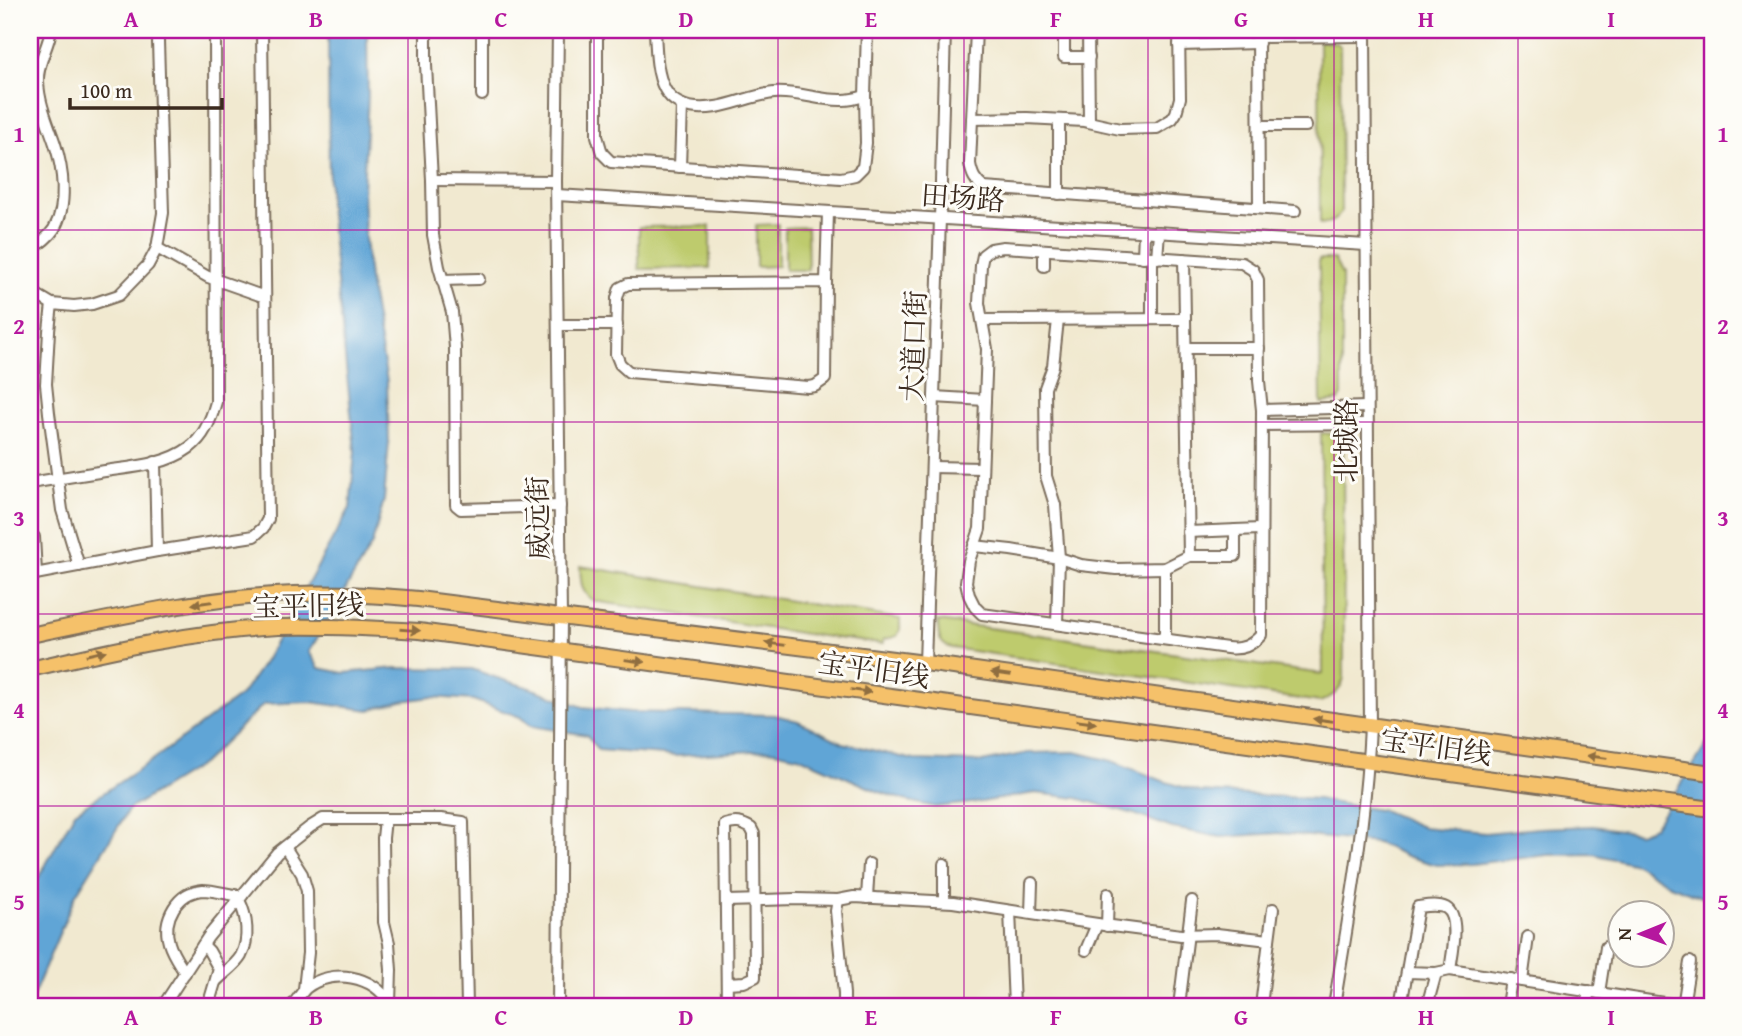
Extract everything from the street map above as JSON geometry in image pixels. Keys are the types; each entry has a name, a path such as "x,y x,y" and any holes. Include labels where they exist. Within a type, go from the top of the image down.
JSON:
{"main road":[{"name":"宝平旧线","path":"30,635 143,611 206,602 295,594 361,594 456,603 925,663 1712,774"},
{"name":"宝平旧线","path":"30,669 117,648 196,635 278,627 419,631 1712,809"}],"street":[{"path":"30,250 54,229 61,207 61,166 45,118 38,83 42,54 51,30"},
{"path":"30,291 52,304 75,306 92,304 119,295 148,265 157,248 163,213 156,30"},
{"path":"30,484 172,457 189,449 203,434 212,417 216,402 215,30"},
{"path":"34,537 33,574 254,536 264,528 268,519 262,30"},
{"path":"426,30 433,235 452,312 455,348 456,505 461,509 560,506"},
{"path":"482,30 482,95"},
{"name":"威远街","path":"558,30 556,181 561,617 558,1006"},
{"path":"597,30 597,136 602,153 611,162 841,178 855,175 863,167 866,143 867,30"},
{"path":"655,30 658,75 665,92 682,105 715,107 775,93 841,100 865,96"},
{"name":"大道口街","path":"925,663 945,30"},
{"path":"976,30 970,164 972,175 984,188 1295,211"},
{"path":"1064,30 1064,57 1089,57"},
{"path":"1088,30 1089,122"},
{"path":"972,119 1027,118 1089,122 1121,129 1157,128 1172,119 1180,98 1179,30"},
{"path":"1179,44 1258,37 1365,33"},
{"name":"北城路","path":"1334,1006 1363,806 1370,726 1365,33"},
{"path":"1258,37 1259,208"},
{"path":"680,167 682,105"},
{"path":"1059,120 1059,194"},
{"path":"1259,126 1306,126"},
{"path":"432,180 556,181"},
{"name":"田场路","path":"557,195 1366,245"},
{"path":"826,282 628,284 620,288 617,298 616,354 620,364 629,372 815,386 825,379 828,212"},
{"path":"1144,231 1151,257 1152,319"},
{"path":"1151,257 1159,232"},
{"path":"1003,247 1151,257 1242,263 1253,270 1258,280 1262,410 1261,635 1253,643 1240,649 982,614 969,595 969,561 979,529 985,400 987,349 979,303 984,255 991,249 1003,247"},
{"path":"157,248 216,280 265,297"},
{"path":"1044,250 1044,266"},
{"path":"1184,259 1189,556"},
{"path":"442,279 479,279"},
{"path":"52,304 46,384 56,479 62,510 79,566"},
{"path":"983,320 1185,319"},
{"path":"1057,624 1059,558 1055,505 1046,476 1045,388 1053,366 1058,320"},
{"path":"558,325 617,325"},
{"path":"1186,348 1259,348"},
{"path":"934,397 985,400"},
{"path":"1262,410 1367,407"},
{"path":"1262,425 1367,424"},
{"path":"155,462 157,551"},
{"path":"932,467 982,468"},
{"path":"1188,532 1261,529"},
{"path":"974,546 1059,558 1081,565 1116,569 1165,568 1189,556 1235,555 1237,530"},
{"path":"1165,568 1165,639"},
{"path":"163,1006 203,944 277,853 310,827 323,819 441,819 463,822 467,1006"},
{"path":"385,819 384,922 391,970 391,1004"},
{"path":"727,983 744,982 755,977 754,834 751,828 732,822 725,825 727,1006"},
{"path":"285,847 302,874 307,891 308,953 304,989"},
{"path":"867,898 869,864"},
{"path":"944,864 944,901"},
{"path":"1031,914 1032,883"},
{"path":"185,973 168,940 168,922 173,907 186,895 204,890 241,898"},
{"path":"1086,950 1102,925 1108,894"},
{"path":"726,901 838,900 855,897 944,901 1102,925 1269,940"},
{"path":"216,981 241,958 246,942 245,912 241,898"},
{"path":"838,900 836,911 844,1006"},
{"path":"1179,1006 1192,901"},
{"path":"1401,1006 1418,908 1429,905 1446,908 1454,917 1450,970"},
{"path":"1261,1006 1273,909"},
{"path":"1010,911 1014,1006"},
{"path":"1507,1006 1528,937"},
{"path":"203,944 219,969 208,1006"},
{"path":"1586,1006 1594,992 1605,947"},
{"path":"1407,972 1419,974 1450,970 1678,1006 1690,962"},
{"path":"1427,1006 1436,973"},
{"path":"292,1006 304,989 319,981 342,976 369,982 391,1004"}],"green space":[{"path":"1319,41 1340,46 1341,213 1332,221 1320,224"},
{"path":"778,224 778,266 756,267 756,225"},
{"path":"710,226 710,268 639,269 639,227"},
{"path":"807,227 808,270 785,270 785,228"},
{"path":"1319,259 1334,259 1342,275 1342,396 1338,401 1321,403"},
{"path":"1321,433 1336,434 1343,441 1344,677 1339,690 1329,698 1320,702 952,648 941,642 938,621 1323,674"},
{"path":"580,566 900,619 900,630 897,636 883,640 883,644 594,601 584,590"}],"water":[{"path":"328,30 367,30 368,96 363,191 365,238 369,279 387,381 389,442 384,500 372,544 309,652 319,668 344,673 396,668 472,669 583,707 630,712 775,715 798,721 843,743 914,760 982,762 1028,753 1075,752 1112,761 1200,792 1318,799 1385,811 1422,827 1485,833 1593,826 1639,833 1654,827 1712,736 1712,901 1670,885 1636,864 1593,854 1548,855 1472,864 1437,865 1409,857 1377,843 1280,833 1221,837 1172,828 1077,798 1035,793 935,807 877,791 798,756 769,750 676,756 598,750 587,735 531,726 520,717 473,700 432,697 402,701 369,710 310,702 264,704 202,764 129,809 75,896 30,1003 30,893 75,812 154,759 241,695 265,661 350,508 355,451 329,206"}]}
